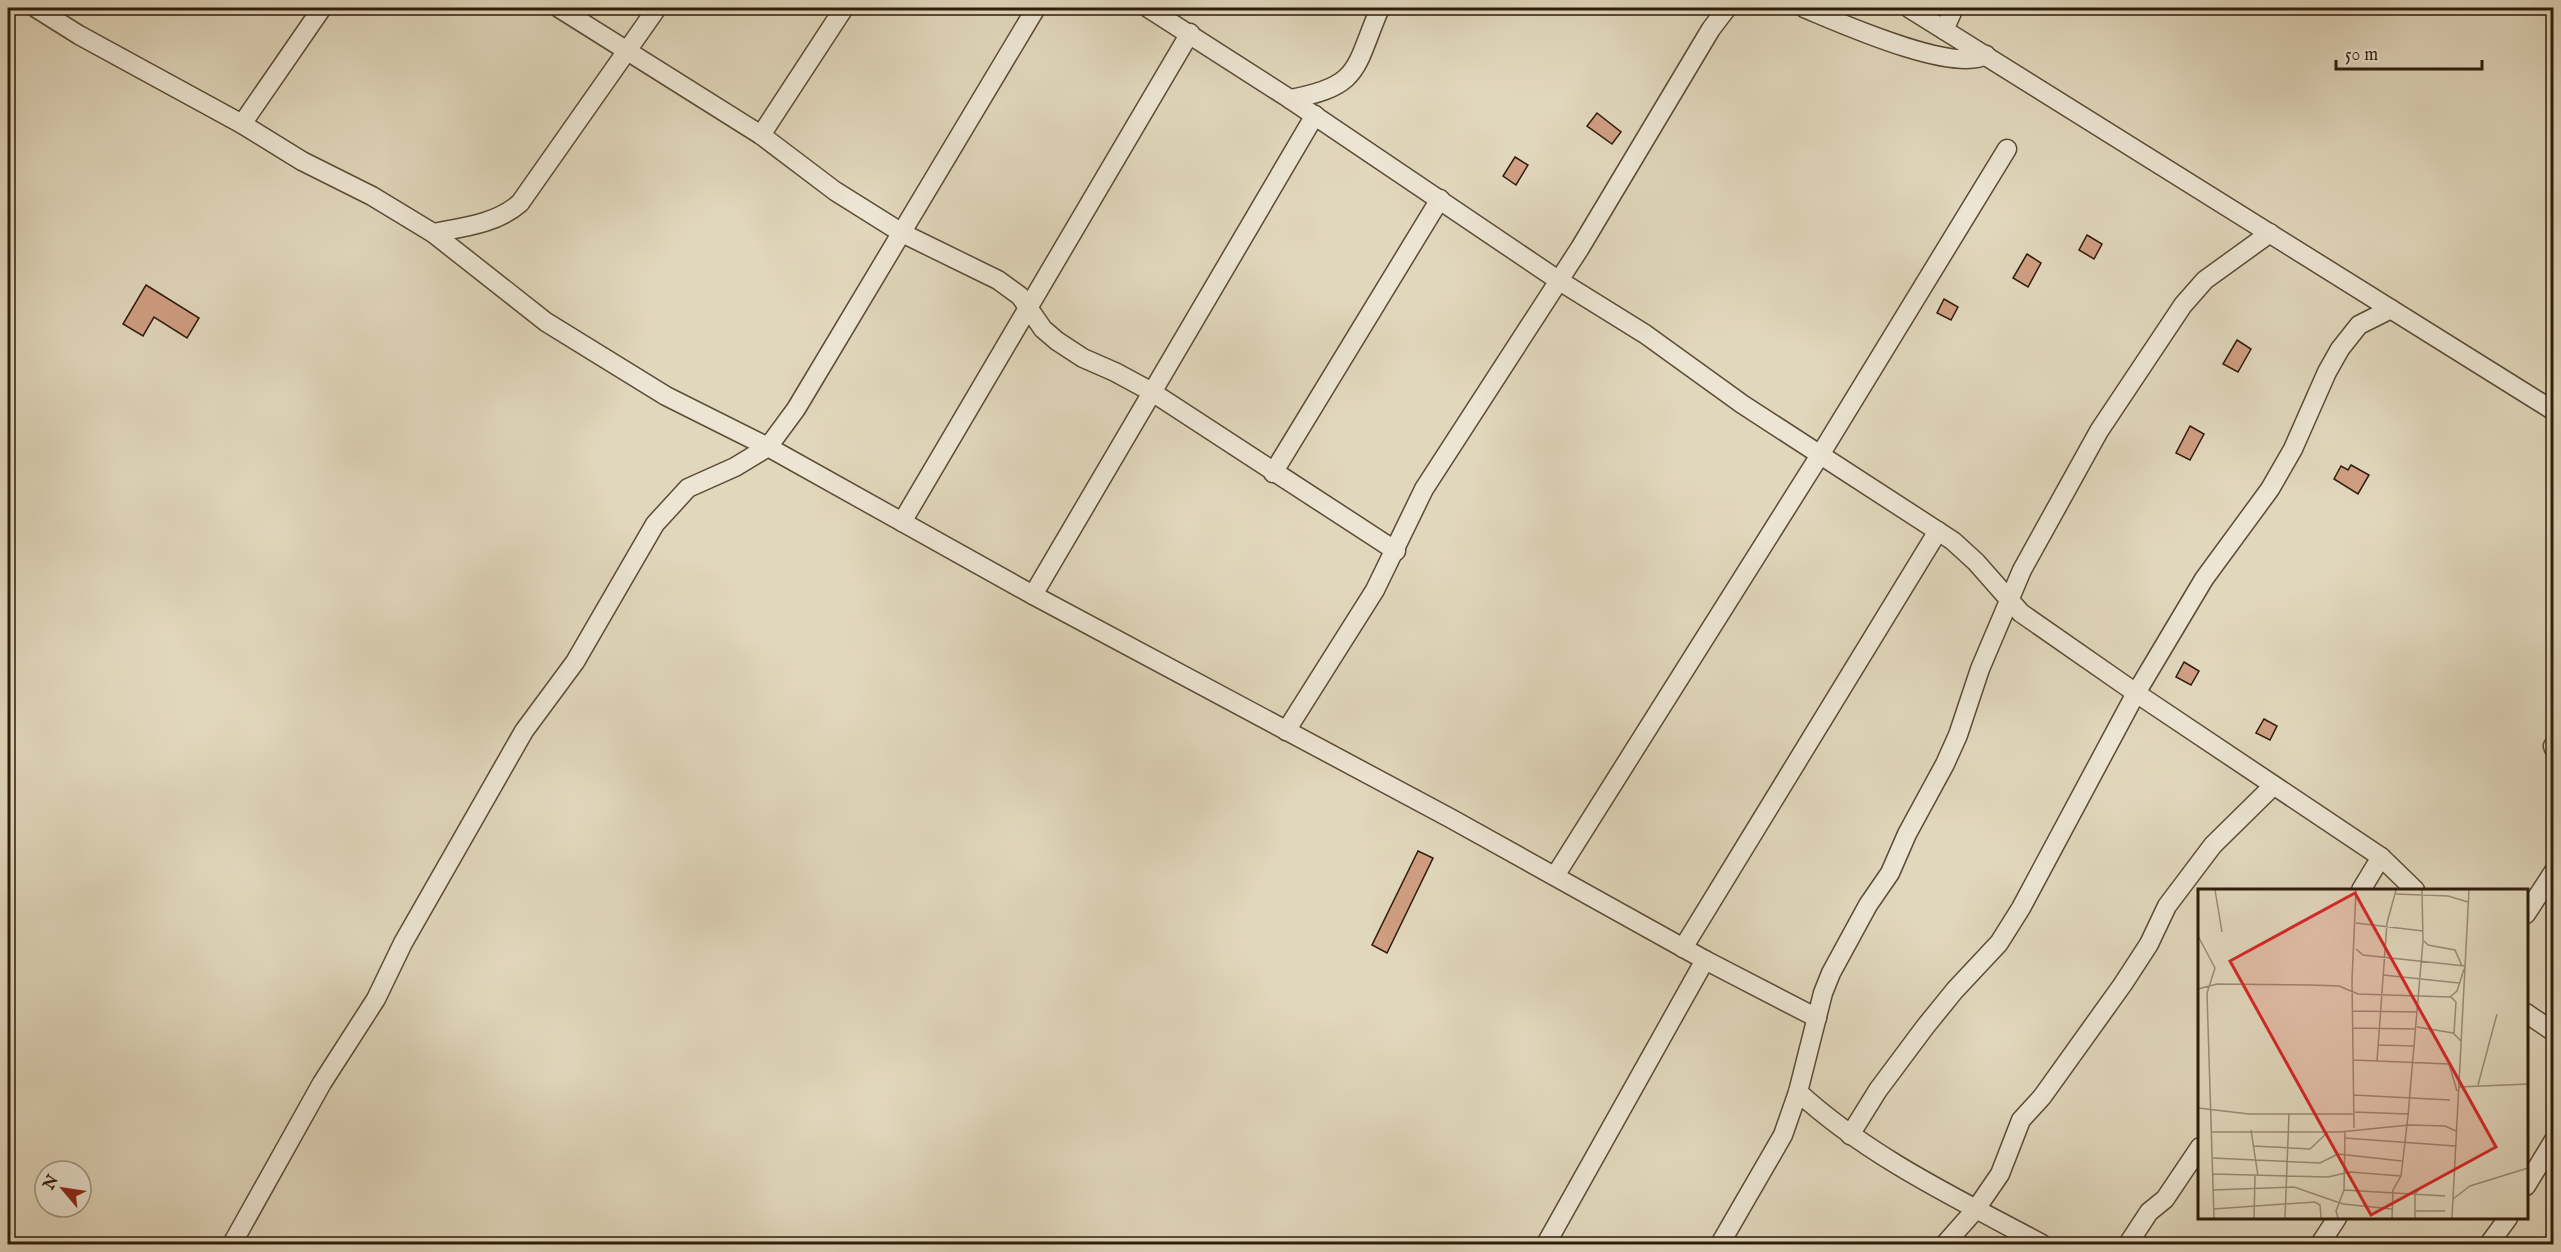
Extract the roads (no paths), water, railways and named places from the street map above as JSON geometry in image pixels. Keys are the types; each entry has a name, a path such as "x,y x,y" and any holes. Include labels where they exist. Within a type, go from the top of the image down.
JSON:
{"street":[{"path":"36,8 79,35 242,124 302,161 372,196 433,233 546,322 666,396 768,447 1033,595 1555,876 1705,960 1817,1018"},
{"path":"242,124 322,8"},
{"path":"559,8 761,135 835,190 902,233 998,280 1020,296 1043,329 1083,358 1152,392 1273,473 1396,551"},
{"path":"433,233 494,219 520,203 657,8"},
{"path":"761,135 844,8"},
{"path":"232,1245 322,1083 376,999 403,943 524,732 575,662 656,524 688,488 735,467 768,447 796,409 1036,8"},
{"path":"1148,8 1315,115 1558,280 1645,334 1742,404 1938,531 1976,562 2008,601 2021,613 2273,786 2381,857 2413,889"},
{"path":"1290,99 1326,92 1342,83 1352,73 1380,8"},
{"path":"1287,731 1375,590 1396,551 1424,489 1580,248 1711,29 1727,8"},
{"path":"1803,8 1886,41 1924,52 1972,59 1986,55"},
{"path":"1909,8 2553,411"},
{"path":"1944,30 1954,8"},
{"path":"902,522 1190,33"},
{"path":"1033,595 1315,115"},
{"path":"1555,876 1820,455 2007,149"},
{"path":"1273,473 1440,199"},
{"path":"1720,1245 1731,1236 1783,1135 1798,1092 1823,993 1842,951 1868,904 1890,873 1907,834 1945,764 1958,735 1980,669 2022,570 2099,430 2183,305 2205,280 2270,233"},
{"path":"1850,1135 1878,1090 1931,1018 1999,943 2016,917 2136,693 2204,579 2270,489 2293,449 2327,372 2340,349 2359,325 2391,309"},
{"path":"1683,948 1938,531"},
{"path":"1945,1245 1976,1209 2000,1174 2021,1120 2042,1097 2123,984 2149,944 2167,906 2213,845 2273,786"},
{"path":"2362,889 2381,857"},
{"path":"2528,911 2553,871"},
{"path":"1546,1245 1705,960"},
{"path":"2528,1014 2553,1032"},
{"path":"1798,1092 1825,1117 1904,1169 2042,1245"},
{"path":"2528,1183 2553,1140"},
{"path":"2128,1245 2134,1232 2149,1212 2165,1199 2198,1149"},
{"path":"2320,1245 2336,1219"},
{"path":"2489,1245 2507,1219"}]}
